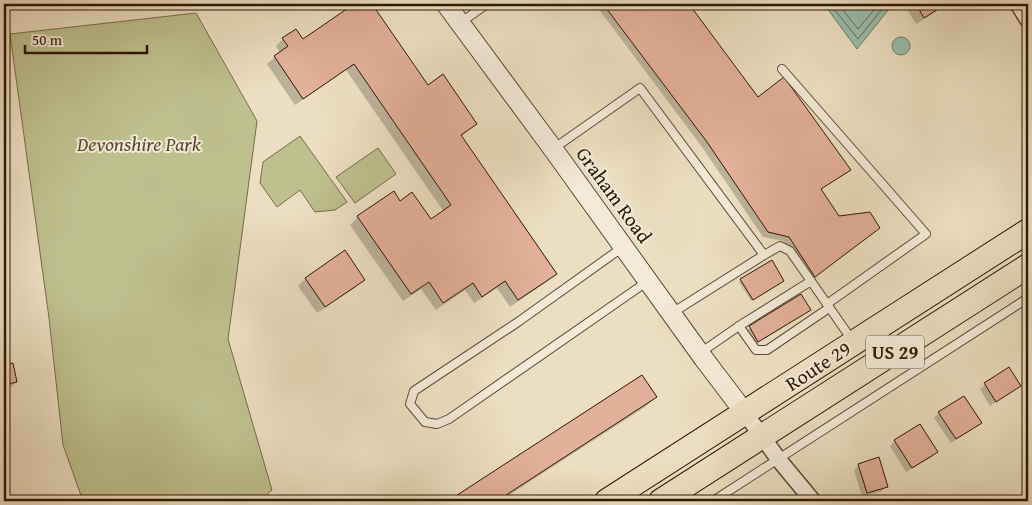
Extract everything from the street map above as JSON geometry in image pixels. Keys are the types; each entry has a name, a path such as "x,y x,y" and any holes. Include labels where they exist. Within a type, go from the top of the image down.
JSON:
{"main road":[{"name":"Route 29","path":"608,501 1028,231"},
{"name":"Route 29","path":"661,501 1028,266"}],"street":[{"name":"Graham Road","path":"446,4 745,413"},
{"path":"1018,4 1028,20"},
{"path":"745,413 778,460 813,501"}],"lane":[{"path":"460,23 487,4"},
{"path":"739,326 756,350 767,350 926,234 782,69"},
{"path":"553,149 640,88 764,255"},
{"path":"672,314 780,246 790,251 854,343"},
{"path":"623,247 518,322 414,391 410,404 425,422 437,424 449,419 648,281"},
{"path":"700,353 810,281"},
{"path":"713,501 1028,298"}],"green space":[{"name":"Devonshire Park","path":"196,13 257,121 228,339 272,490 260,501 83,501 63,445 49,318 10,34"},
{"path":"300,136 347,202 335,210 315,212 300,190 277,207 260,183 263,162"},
{"path":"378,148 396,174 355,203 336,177"}],"water":[{"path":"824,4 893,4 857,49"},
{"path":"897,37 905,37 910,42 908,53 897,55 892,50 892,42"}],"building":[{"path":"354,4 372,4 428,85 443,74 477,124 461,135 557,274 518,300 505,281 482,297 473,283 443,303 429,282 411,294 357,216 394,191 400,201 412,192 431,219 451,205 354,64 303,99 274,56 288,46 282,38 296,29 303,39"},
{"path":"603,4 689,4 758,97 784,77 851,170 821,189 839,216 870,212 880,228 815,277 789,237 768,232 707,142"},
{"path":"916,4 946,4 924,18"},
{"path":"345,250 365,280 325,307 305,278"},
{"path":"772,260 784,281 753,300 740,279"},
{"path":"801,294 811,310 758,342 749,326"},
{"path":"13,363 17,382 4,385 4,365"},
{"path":"1009,367 1021,386 996,402 984,383"},
{"path":"642,375 657,397 497,501 448,501"},
{"path":"964,396 982,423 956,439 938,412"},
{"path":"920,424 938,452 912,468 894,440"},
{"path":"879,457 888,487 867,493 858,464"}]}
